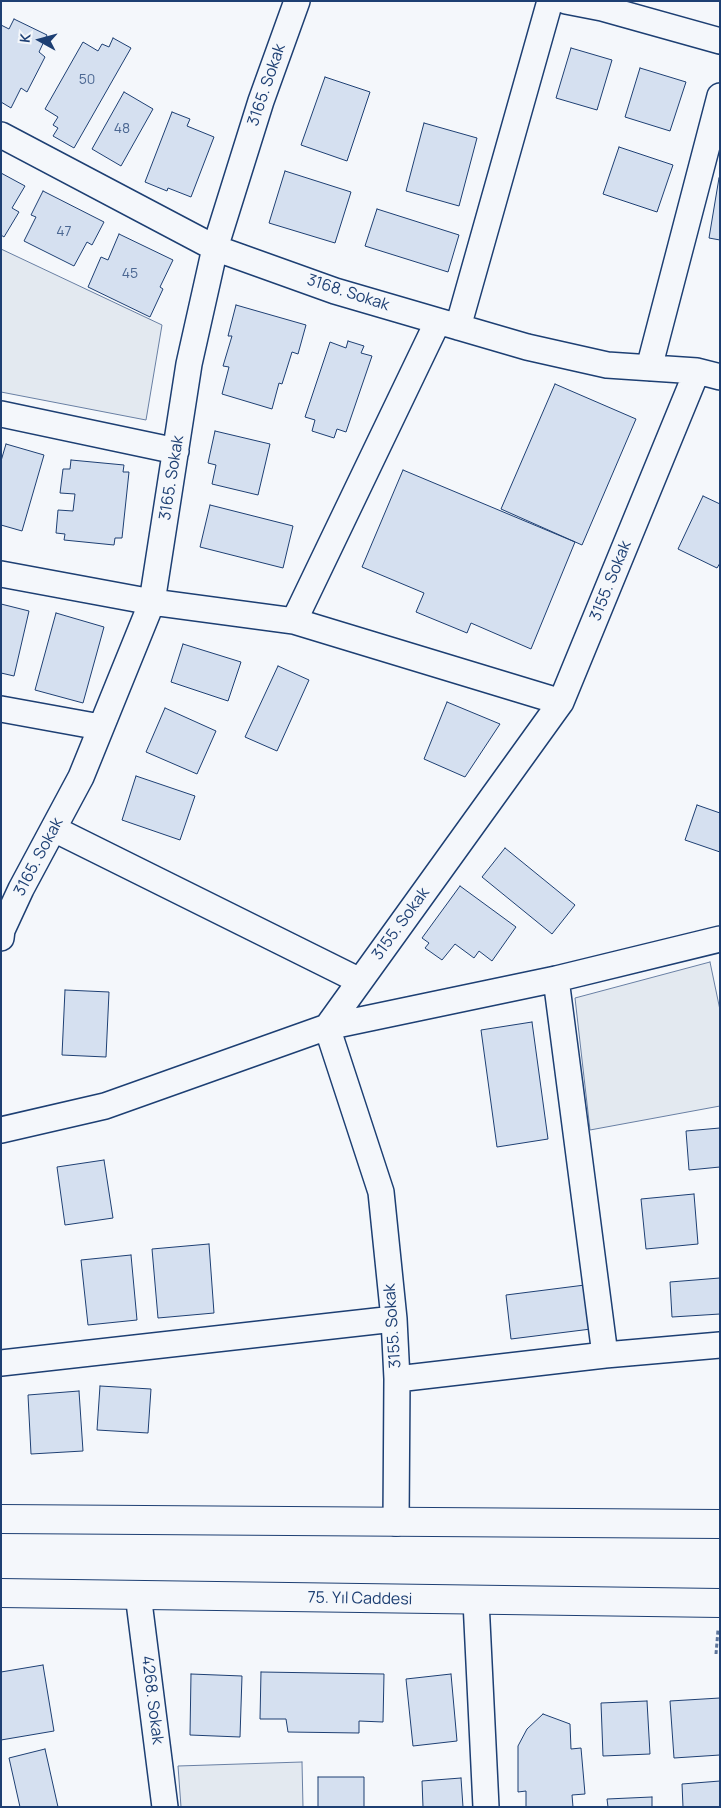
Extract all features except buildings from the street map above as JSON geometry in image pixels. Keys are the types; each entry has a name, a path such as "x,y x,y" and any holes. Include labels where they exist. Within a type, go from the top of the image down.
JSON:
{"main road":[{"path":"1,1519 720,1524"},
{"name":"75. Yıl Caddesi","path":"1,1593 720,1603"}],"street":[{"name":"3165. Sokak","path":"2,932 81,778 152,602 189,364 215,248 261,101 297,1"},
{"path":"294,621 448,324 550,1"},
{"path":"566,1 602,8 720,41"},
{"path":"649,368 720,96"},
{"name":"3168. Sokak","path":"1,135 215,248 335,291 527,347 607,365 708,374"},
{"name":"3155. Sokak","path":"396,1523 397,1379 394,1319 381,1192 327,1027 561,702 708,374"},
{"path":"1,414 176,451"},
{"path":"1,574 152,602 294,621 561,702"},
{"path":"1,709 100,727"},
{"path":"54,829 360,981"},
{"path":"2,1124 105,1106 327,1027 556,979 720,939"},
{"path":"556,979 606,1355"},
{"path":"1,1364 394,1319"},
{"path":"397,1379 606,1355 720,1345"},
{"name":"4268. Sokak","path":"138,1594 165,1807"},
{"path":"476,1601 486,1807"}],"shaded area":[{"path":"1,249 162,325 146,420 1,392"},
{"path":"710,962 720,1010 720,1106 590,1130 575,998"},
{"path":"302,1762 303,1807 181,1807 178,1766"}]}
